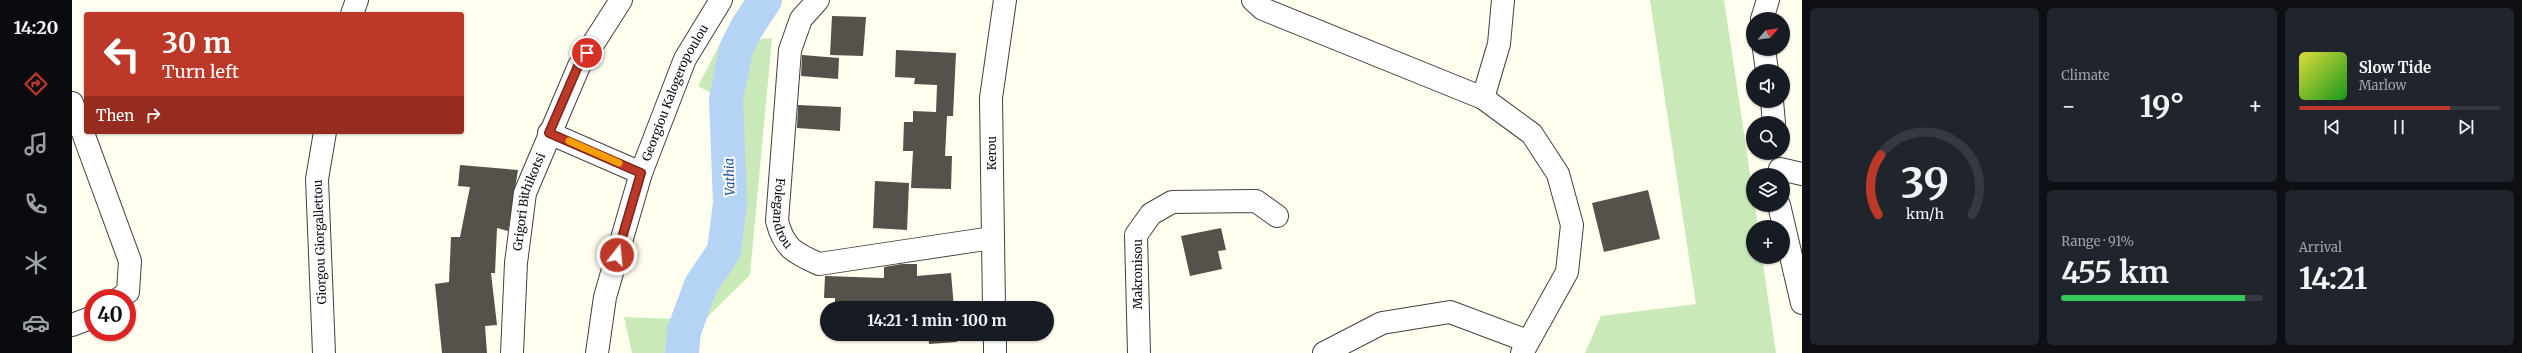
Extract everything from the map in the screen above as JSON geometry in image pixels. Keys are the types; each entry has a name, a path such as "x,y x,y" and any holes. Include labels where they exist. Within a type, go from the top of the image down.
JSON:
{"street":[{"path":"353,12 357,0"},
{"name":"Grigori Bithikotsi","path":"512,353 516,263 524,193 578,66 621,0"},
{"name":"Georgiou Kalogeropoulou","path":"597,353 605,296 641,173 685,59 721,0"},
{"name":"Folegandrou","path":"818,0 801,19 790,50 777,220 781,237 793,252 819,264 992,238"},
{"name":"Kerou","path":"994,301 991,98 1005,0"},
{"path":"1252,0 1263,9 1483,98 1532,134 1558,174 1572,225 1567,272 1524,347 1450,312 1382,323 1324,353"},
{"path":"1483,98 1498,44 1503,0"},
{"path":"1764,12 1768,0"},
{"path":"72,103 130,261 128,289"},
{"path":"549,133 641,173"},
{"name":"Giorgou Giorgallettou","path":"324,134 317,179 324,353"},
{"path":"1779,166 1802,174"},
{"name":"Makronisou","path":"1139,353 1136,235 1150,214 1172,202 1256,202 1277,216"},
{"path":"1781,212 1802,303"},
{"path":"72,325 84,320"},
{"path":"994,341 995,353"}],"green space":[{"path":"1650,0 1724,0 1746,147 1746,160 1748,160 1749,168 1746,168 1746,212 1756,212 1757,220 1746,220 1746,264 1763,264 1776,353 1585,353 1601,316 1696,304"},
{"path":"772,38 750,275 695,329 696,353 632,353 624,317 676,319 711,241 736,107 698,86 720,44"}],"building":[{"path":"832,16 866,17 863,56 830,55"},
{"path":"896,50 956,53 953,116 947,116 945,156 952,156 951,189 911,188 913,151 903,151 904,122 913,122 913,111 936,112 937,85 914,84 915,78 895,77"},
{"path":"802,55 839,58 838,79 801,76"},
{"path":"798,105 841,107 840,131 797,128"},
{"path":"460,165 518,170 508,231 497,228 495,273 491,273 497,325 485,326 487,353 442,353 435,284 449,282 451,237 460,237 470,187 458,186"},
{"path":"875,181 909,183 907,230 873,228"},
{"path":"1648,190 1660,239 1604,252 1592,203"},
{"path":"1221,228 1226,250 1218,251 1222,269 1190,276 1181,236"},
{"path":"902,264 917,264 917,276 951,273 953,301 835,301 835,298 824,298 825,276 884,278 884,267"},
{"path":"929,341 957,342 929,344"}],"waterway":[{"name":"Vathia","path":"682,353 684,331 701,285 724,251 730,203 726,99 736,49 746,29 765,0"}],"slow traffic":[{"path":"569,141 619,163"}],"route":[{"path":"587,53 578,66 549,133 641,173 617,255"}]}
